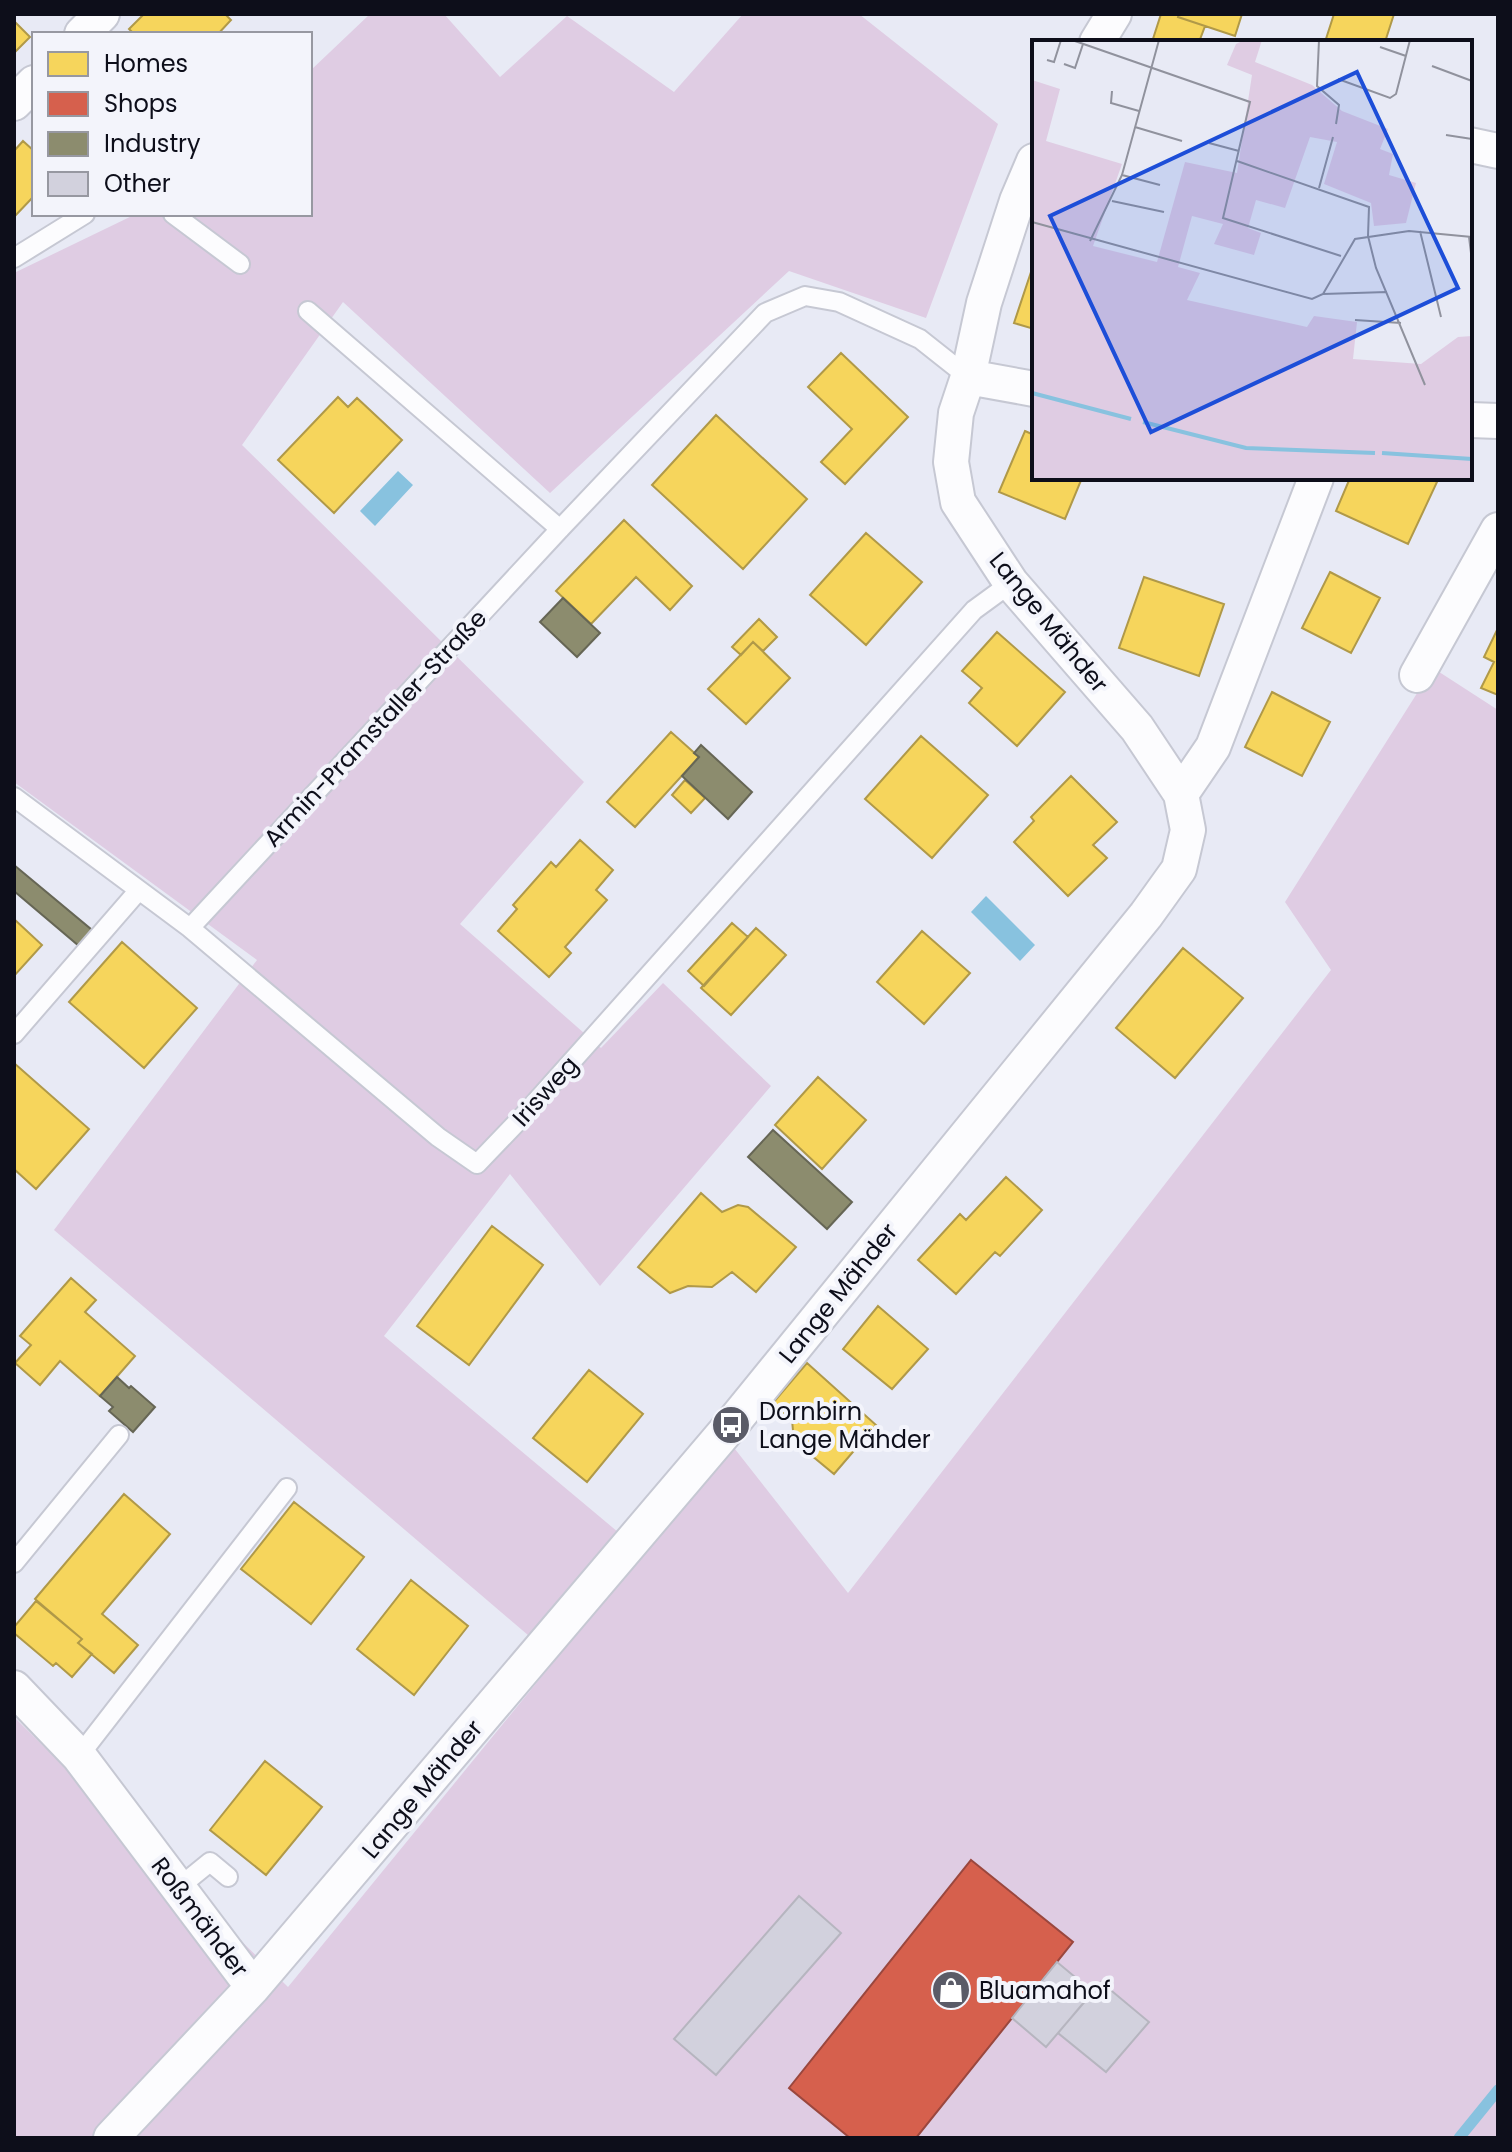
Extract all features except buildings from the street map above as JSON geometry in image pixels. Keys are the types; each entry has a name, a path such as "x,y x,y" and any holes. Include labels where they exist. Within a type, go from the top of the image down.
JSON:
{"street":[{"path":"84,32 102,14"},
{"path":"1098,40 1114,14"},
{"path":"14,103 32,85"},
{"path":"1472,145 1498,151"},
{"name":"Lange Mähder","path":"253,1987 731,1425 1146,915 1179,869 1188,830 1181,794 1137,728 1011,583 958,502 951,462 956,413 968,377 984,303 1017,201 1032,166"},
{"path":"968,377 1032,389"},
{"path":"1472,420 1498,421"},
{"path":"1181,794 1213,747 1315,480"},
{"path":"1417,675 1498,530"},
{"name":"Roßmähder","path":"14,1688 79,1756 253,1987 111,2138"}],"lane":[{"path":"14,258 82,216"},
{"path":"176,216 240,264"},
{"name":"Armin-Pramstaller-Straße","path":"190,928 765,313 805,296 839,302 920,339 968,377"},
{"path":"308,311 560,529"},
{"name":"Irisweg","path":"14,797 190,928 438,1137 477,1164 974,610 1011,583"},
{"path":"14,1034 139,890"},
{"path":"14,1563 119,1435"},
{"path":"79,1756 287,1488"},
{"path":"178,1888 210,1862 228,1877"}],"shaded area":[{"path":"370,14 444,14 500,77 567,16 674,92 743,14 859,14 998,124 926,318 789,271 550,493 343,302 242,445 584,782 460,924 601,1048 663,983 771,1086 600,1286 510,1174 384,1336 643,1553 731,1444 848,1593 1331,970 1285,902 1433,668 1498,710 1498,2138 14,2138 14,1717 288,1987 556,1659 54,1230 257,960 14,782 14,273 132,216 312,216 312,69"}],"water":[{"path":"398,471 413,485 375,526 360,511"},
{"path":"986,896 1035,945 1020,961 971,912"}],"waterway":[{"path":"1459,2138 1498,2090"}],"place":[{"name":"Dornbirn Lange Mähder","path":"731,1425"},
{"name":"Bluamahof","path":"951,1990"}]}
